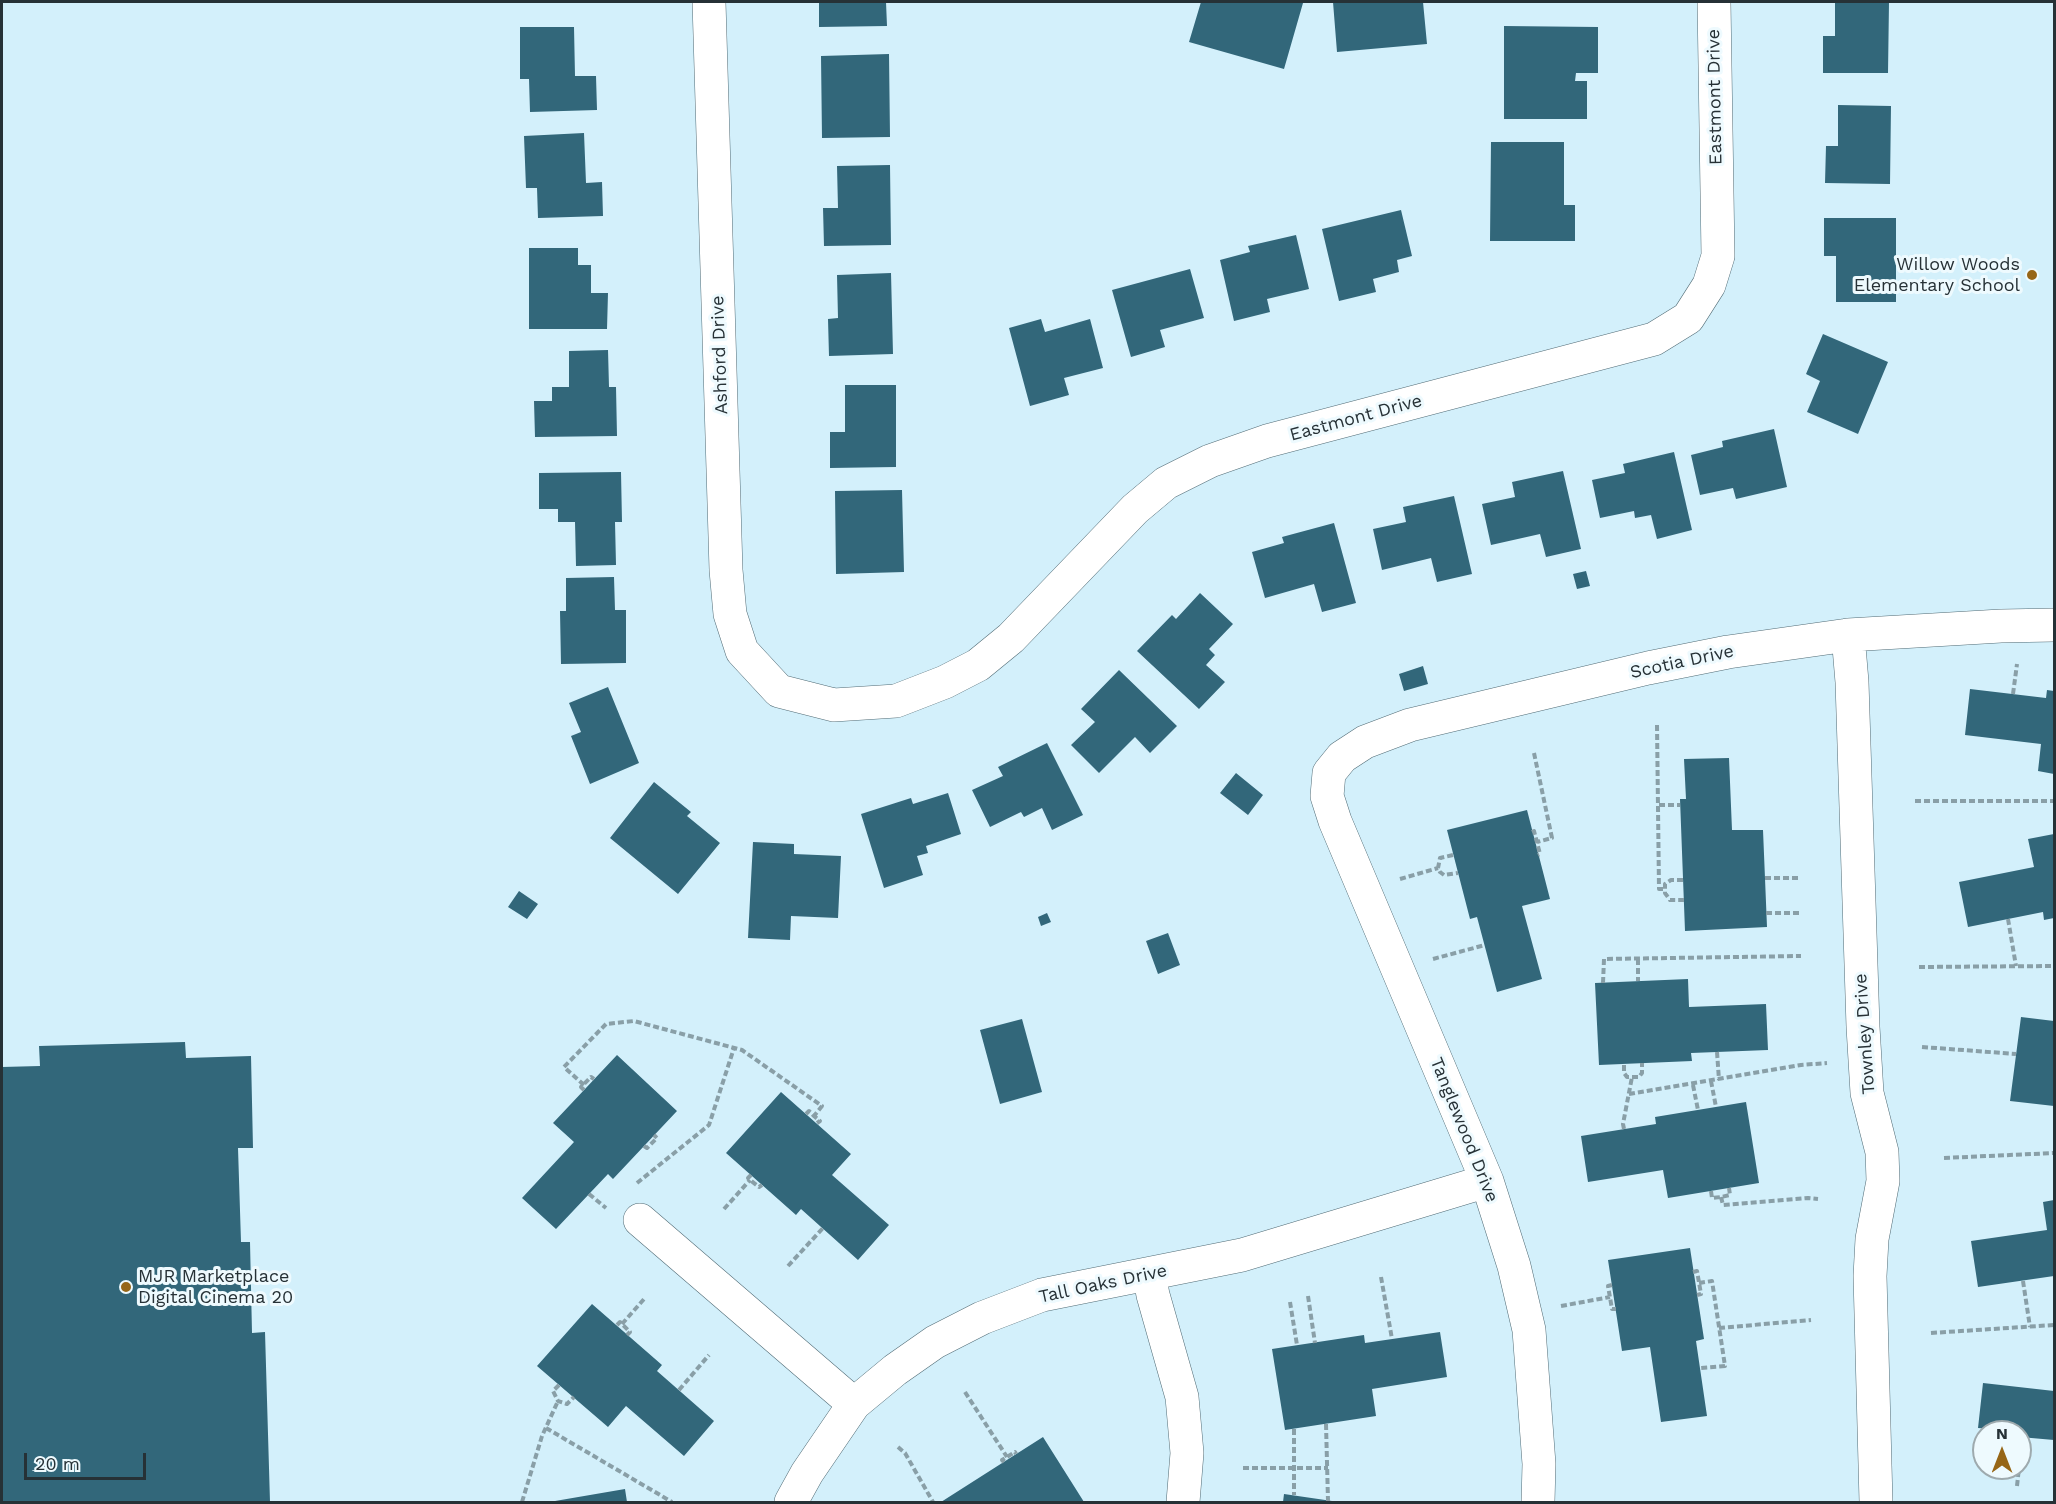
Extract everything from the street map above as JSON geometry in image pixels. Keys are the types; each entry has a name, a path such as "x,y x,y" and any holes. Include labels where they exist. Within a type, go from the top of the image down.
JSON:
{"street":[{"name":"Ashford Drive","path":"709,2 726,570 730,614 742,651 779,691"},
{"name":"Eastmont Drive","path":"779,691 834,705 896,701 945,682 978,665 1011,638 1135,510 1166,483 1210,461 1267,441 1654,339 1688,318 1709,285 1718,256 1714,2"},
{"name":"Scotia Drive","path":"1329,774 1342,757 1365,742 1410,725 1648,668 1728,652 1848,635 2055,625"},
{"name":"Townley Drive","path":"1848,635 1852,682 1863,1038 1867,1093 1882,1152 1883,1181 1872,1239 1869,1276 1876,1503"},
{"name":"Tanglewood Drive","path":"1329,774 1327,796 1335,821 1487,1181 1514,1266 1528,1330 1538,1452 1538,1503"},
{"name":"Tall Oaks Drive","path":"791,1503 807,1473 854,1404 934,1342 982,1318 1042,1295 1242,1255 1487,1181"},
{"path":"640,1221 854,1404"},
{"path":"1149,1274 1182,1397 1187,1454 1183,1503"}],"path":[{"path":"2013,694 2017,659"},
{"path":"1657,725 1659,889 1665,889"},
{"path":"1534,753 1552,838 1537,842"},
{"path":"1915,801 2055,801"},
{"path":"1659,805 1680,805"},
{"path":"1532,832 1534,831 1537,842 1540,854 1538,855"},
{"path":"1453,855 1440,858 1438,868 1444,875 1458,873"},
{"path":"1395,880 1438,868"},
{"path":"1765,878 1799,878"},
{"path":"1683,879 1671,879 1665,884 1665,893 1670,900 1684,900"},
{"path":"1766,913 1800,913"},
{"path":"2008,919 2016,966"},
{"path":"1427,961 1485,945"},
{"path":"1604,983 1604,959 1801,957"},
{"path":"1638,959 1638,981"},
{"path":"1919,967 2055,966"},
{"path":"594,1079 591,1077 584,1088 564,1067 606,1024 634,1021 742,1050 822,1106 814,1116"},
{"path":"1922,1047 2016,1054"},
{"path":"631,1187 709,1125 734,1048"},
{"path":"1717,1052 1719,1080"},
{"path":"1629,1094 1801,1065 1832,1062"},
{"path":"1624,1065 1624,1073 1627,1077 1639,1077 1642,1073 1642,1063"},
{"path":"1624,1129 1632,1077"},
{"path":"1711,1081 1716,1107"},
{"path":"1693,1085 1698,1110"},
{"path":"806,1114 809,1111 820,1121 817,1123"},
{"path":"644,1146 647,1148 657,1138 654,1135"},
{"path":"1944,1158 2055,1153"},
{"path":"724,1209 751,1178 759,1187 762,1185"},
{"path":"1711,1191 1712,1198 1721,1197 1730,1195 1729,1188"},
{"path":"589,1194 604,1209 614,1202"},
{"path":"1721,1197 1723,1205 1818,1199"},
{"path":"788,1266 823,1228"},
{"path":"1693,1272 1697,1271 1701,1294 1697,1295"},
{"path":"1381,1276 1392,1339"},
{"path":"1699,1283 1712,1281 1725,1366 1700,1368"},
{"path":"2023,1281 2030,1326"},
{"path":"1612,1285 1608,1286 1612,1309 1616,1309"},
{"path":"1308,1296 1315,1343"},
{"path":"627,1335 630,1332 620,1325 645,1298"},
{"path":"1557,1306 1610,1298"},
{"path":"1290,1302 1297,1345"},
{"path":"1719,1328 1811,1320"},
{"path":"1931,1333 2055,1325"},
{"path":"679,1390 709,1355"},
{"path":"559,1384 553,1391 558,1401 567,1404 574,1397"},
{"path":"965,1392 1007,1458"},
{"path":"522,1503 546,1428 558,1401"},
{"path":"1326,1424 1328,1501"},
{"path":"546,1428 670,1502"},
{"path":"1294,1429 1294,1495"},
{"path":"898,1447 933,1503"},
{"path":"1004,1462 1002,1460 1015,1452 1016,1454"},
{"path":"1243,1468 1328,1468"},
{"path":"2017,1486 2018,1480"}],"building":[{"path":"819,2 886,2 887,26 819,27"},
{"path":"1201,2 1303,3 1284,69 1189,42"},
{"path":"1333,2 1423,2 1427,44 1337,52"},
{"path":"1835,2 1889,2 1888,73 1823,73 1823,36 1835,36"},
{"path":"1504,26 1598,27 1598,73 1576,73 1575,81 1587,81 1587,119 1504,119"},
{"path":"520,27 574,27 575,76 596,76 597,110 530,112 529,79 520,79"},
{"path":"889,54 890,137 822,138 821,56"},
{"path":"1838,105 1891,106 1890,184 1825,183 1826,146 1838,146"},
{"path":"584,133 586,183 602,182 603,216 538,218 537,188 526,188 524,136"},
{"path":"1491,142 1564,142 1564,205 1575,205 1575,241 1490,241"},
{"path":"890,165 891,245 824,246 823,208 838,208 837,166"},
{"path":"1401,210 1412,256 1397,260 1399,272 1373,279 1376,292 1339,301 1322,229"},
{"path":"1824,218 1896,218 1896,302 1836,302 1836,256 1824,256"},
{"path":"1296,235 1309,289 1267,299 1270,312 1234,321 1220,260 1250,252 1248,246"},
{"path":"529,248 578,248 578,265 591,265 591,293 608,293 607,329 529,329"},
{"path":"1190,269 1204,318 1160,330 1165,347 1131,357 1112,290"},
{"path":"891,273 893,354 829,356 828,319 838,318 837,275"},
{"path":"1041,319 1045,332 1090,319 1103,368 1064,378 1069,395 1030,406 1009,328"},
{"path":"1823,334 1888,362 1858,434 1807,412 1820,381 1806,374"},
{"path":"608,350 609,387 616,387 617,436 535,437 534,401 552,401 552,387 569,387 569,351"},
{"path":"845,385 896,385 896,467 830,468 830,432 845,432"},
{"path":"1774,429 1787,487 1736,499 1733,488 1700,495 1691,455 1723,447 1722,441"},
{"path":"1674,452 1692,530 1657,539 1651,515 1635,518 1634,511 1600,518 1592,480 1625,473 1623,464"},
{"path":"1563,471 1581,549 1546,557 1540,534 1491,545 1482,504 1515,497 1512,482"},
{"path":"621,472 622,522 615,522 616,565 576,566 575,522 558,522 558,509 539,509 539,473"},
{"path":"902,490 904,572 836,574 835,491"},
{"path":"1454,496 1472,574 1437,582 1431,558 1382,570 1373,529 1406,522 1403,507"},
{"path":"1334,523 1356,603 1322,612 1314,584 1265,598 1252,552 1284,543 1282,537"},
{"path":"1586,571 1590,586 1577,589 1573,574"},
{"path":"614,577 615,610 626,610 626,663 561,664 560,611 566,611 566,578"},
{"path":"1200,593 1233,624 1209,649 1215,655 1206,665 1225,682 1199,709 1137,651 1172,615 1176,619"},
{"path":"1423,666 1428,684 1404,691 1399,674"},
{"path":"1119,670 1177,726 1150,753 1135,737 1099,773 1071,745 1095,722 1081,709"},
{"path":"608,687 639,763 590,784 571,736 581,732 569,703"},
{"path":"1970,689 2046,698 2047,690 2054,691 2054,774 2038,771 2041,744 1965,735"},
{"path":"1047,743 1083,815 1052,830 1042,808 1024,817 1021,812 990,827 972,790 1003,776 998,767"},
{"path":"1729,758 1732,830 1763,830 1767,927 1685,931 1680,799 1686,799 1684,759"},
{"path":"1236,773 1263,795 1248,815 1220,793"},
{"path":"654,782 691,812 687,816 720,843 678,894 610,838"},
{"path":"948,793 961,834 926,846 928,853 917,856 923,875 884,888 861,814 911,798 913,804"},
{"path":"1527,810 1550,899 1522,906 1542,979 1497,992 1477,917 1470,919 1447,830"},
{"path":"2054,834 2054,918 2044,920 2043,912 1968,927 1959,882 2034,867 2028,839"},
{"path":"753,842 794,844 794,854 841,856 838,918 791,916 790,940 748,938"},
{"path":"519,891 538,904 527,919 508,907"},
{"path":"1047,913 1051,922 1041,926 1038,917"},
{"path":"1168,933 1180,965 1158,974 1146,941"},
{"path":"1688,979 1689,1007 1766,1004 1768,1050 1691,1053 1692,1061 1599,1065 1595,983"},
{"path":"2021,1017 2054,1021 2054,1106 2010,1101"},
{"path":"1022,1019 1042,1092 1000,1104 980,1030"},
{"name":"MJR Marketplace Digital Cinema 20","path":"185,1042 186,1058 251,1056 253,1148 238,1148 241,1242 250,1242 252,1333 265,1332 270,1502 2,1502 2,1067 40,1066 39,1046"},
{"path":"617,1055 677,1111 613,1179 608,1174 556,1229 522,1198 574,1142 553,1123"},
{"path":"781,1092 851,1154 832,1175 889,1225 858,1260 801,1209 796,1215 726,1153"},
{"path":"1746,1102 1759,1183 1668,1198 1663,1170 1588,1182 1581,1136 1656,1124 1655,1117"},
{"path":"2054,1200 2054,1276 1978,1287 1971,1241 2047,1230 2043,1202"},
{"path":"1690,1248 1704,1339 1696,1341 1707,1416 1661,1422 1650,1347 1622,1351 1608,1260"},
{"path":"592,1304 662,1365 657,1371 714,1421 684,1456 626,1406 608,1427 537,1366"},
{"path":"1440,1332 1447,1377 1372,1389 1376,1416 1285,1430 1272,1349 1364,1335 1365,1343"},
{"path":"1983,1383 2054,1391 2054,1440 2032,1438 2032,1420 1979,1420"},
{"path":"1043,1437 1084,1502 941,1502 1010,1458"},
{"path":"625,1489 627,1502 555,1502 555,1501"},
{"path":"1284,1494 1332,1501 1332,1502 1283,1502"}],"place":[{"name":"Willow Woods Elementary School","path":"2032,275"},
{"name":"MJR Marketplace Digital Cinema 20","path":"126,1287"}]}
